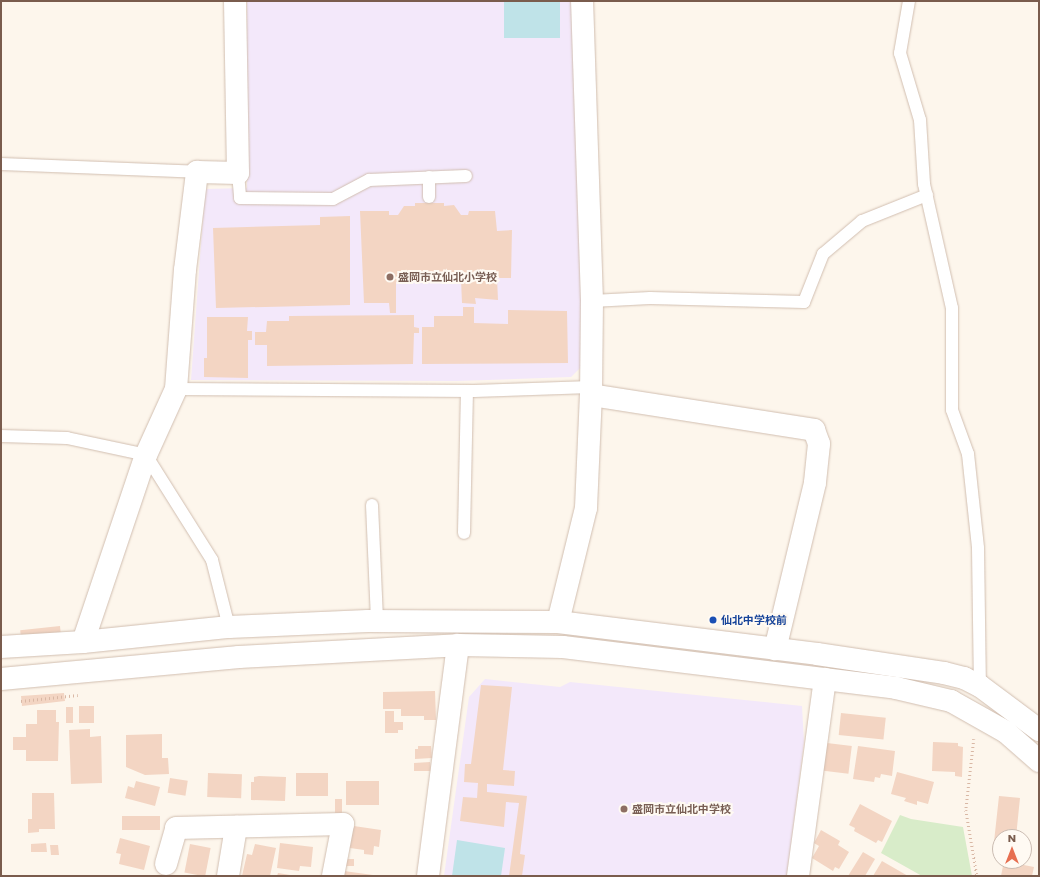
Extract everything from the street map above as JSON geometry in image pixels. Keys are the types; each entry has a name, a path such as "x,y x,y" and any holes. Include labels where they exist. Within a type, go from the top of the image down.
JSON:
{"street":[{"path":"83,642 146,455 176,389 184,270 197,172 238,173 235,1"},
{"path":"558,622 586,508 591,391 592,301 582,1"},
{"path":"591,391 814,430 819,444 815,483 776,649"},
{"path":"1,647 83,642 229,627 377,621 558,622 776,649 944,673 964,678 980,686 1039,730"},
{"path":"428,876 458,645"},
{"path":"1,679 239,657 458,645 563,647 825,678 896,688 951,701 1006,732 1039,761"},
{"path":"798,876 825,678"},
{"path":"166,864 176,828 343,824 333,876"},
{"path":"228,876 236,827"}],"lane":[{"path":"909,1 900,53 920,120 924,184 952,308 952,410 968,454 978,548 980,686"},
{"path":"1,164 197,172"},
{"path":"238,173 240,198 333,199 370,180 466,176"},
{"path":"429,178 429,197"},
{"path":"592,301 650,298 804,302 823,254 862,221 927,195"},
{"path":"176,389 591,391"},
{"path":"464,533 467,391"},
{"path":"1,436 67,438 146,455 212,560 229,627"},
{"path":"372,505 377,621"}],"path":[{"path":"21,701 78,695"},
{"path":"975,735 966,810 977,876"}],"shaded area":[{"name":"盛岡市立仙北小学校","path":"247,1 573,1 583,365 571,377 457,381 191,380 205,189 247,188"},
{"name":"盛岡市立仙北中学校","path":"485,679 560,687 570,682 802,706 804,742 787,876 444,876 469,697"}],"green space":[{"path":"900,815 911,819 963,827 972,876 922,876 881,853"}],"water":[{"path":"504,1 560,1 560,38 504,38"},
{"path":"457,840 505,848 501,876 452,876"}],"building":[{"path":"415,203 444,203 444,206 454,205 461,215 468,215 469,211 495,211 497,231 512,230 511,278 497,278 498,300 475,298 476,304 462,303 461,280 396,282 396,313 390,313 389,303 364,303 360,211 389,211 389,215 398,215 404,206 415,206"},
{"path":"350,216 350,305 216,308 213,228 320,225 320,217"},
{"path":"463,307 474,307 474,323 508,324 508,310 567,311 568,363 422,364 422,327 434,327 434,316 463,316"},
{"path":"414,315 414,327 419,328 419,333 414,333 413,364 267,366 267,345 255,345 255,332 266,332 267,321 289,321 289,316"},
{"path":"207,317 248,317 247,331 252,331 252,340 248,340 248,378 204,377 204,358 207,358"},
{"path":"60,626 61,635 21,639 20,630"},
{"path":"481,685 512,687 503,770 515,771 514,786 487,784 487,792 527,796 520,854 525,855 522,876 509,876 519,803 506,802 504,827 460,821 463,797 477,798 478,783 464,782 465,764 471,764"},
{"path":"435,691 436,720 424,720 424,716 401,716 401,709 383,709 383,692"},
{"path":"64,693 65,701 22,706 21,696"},
{"path":"79,706 94,706 94,723 79,723"},
{"path":"66,707 73,707 73,723 66,723"},
{"path":"37,710 56,710 56,722 59,722 58,761 26,761 26,750 13,750 13,737 26,737 26,724 37,724"},
{"path":"385,711 394,711 394,722 403,722 403,730 398,730 398,733 385,733"},
{"path":"841,713 886,718 883,740 839,735"},
{"path":"90,729 90,737 101,736 102,783 71,784 69,730"},
{"path":"162,734 162,758 168,758 169,774 145,775 126,767 126,735"},
{"path":"933,742 958,743 958,746 963,747 962,777 955,776 955,772 932,771"},
{"path":"827,743 852,746 848,774 824,771"},
{"path":"418,746 431,746 432,758 415,759 415,749 418,749"},
{"path":"858,746 895,751 892,776 881,774 880,778 875,777 874,782 853,779"},
{"path":"430,762 431,771 414,771 414,763"},
{"path":"897,772 934,782 928,804 917,801 917,805 904,801 906,798 891,794"},
{"path":"208,773 242,774 241,798 207,797"},
{"path":"296,773 328,773 328,796 296,796"},
{"path":"254,777 286,777 285,801 251,800 251,782 254,782"},
{"path":"170,778 188,781 185,796 168,793"},
{"path":"136,781 160,787 155,806 125,798 128,786 134,788"},
{"path":"346,781 379,781 379,805 346,805"},
{"path":"32,793 54,793 55,829 39,829 39,832 28,833 28,819 32,819"},
{"path":"999,796 1020,798 1017,829 995,829"},
{"path":"335,799 342,799 342,814 335,814"},
{"path":"860,804 892,821 882,842 878,840 876,843 854,831 855,828 849,825"},
{"path":"122,816 160,816 160,830 122,830"},
{"path":"347,825 381,830 379,847 374,846 373,855 364,854 364,850 343,847"},
{"path":"821,830 840,841 838,845 849,852 839,869 835,867 833,871 812,858 819,846 814,843"},
{"path":"120,838 150,846 144,870 119,864 121,854 116,853"},
{"path":"46,843 47,852 31,852 31,844"},
{"path":"280,843 313,847 311,867 300,866 299,871 277,868"},
{"path":"190,844 211,848 205,876 184,872"},
{"path":"255,844 276,848 270,876 242,876 247,854 252,855"},
{"path":"50,845 58,845 59,855 51,855"},
{"path":"863,852 875,859 865,876 848,876"},
{"path":"344,859 354,859 354,866 344,866"},
{"path":"882,861 908,876 873,876"},
{"path":"1032,867 1034,867 1032,876 1001,876 1002,869 1032,869"},
{"path":"344,871 373,875 343,876"},
{"path":"278,873 290,875 290,876 277,876"}],"place":[{"name":"盛岡市立仙北小学校","path":"390,277"},
{"name":"仙北中学校前","path":"713,620"},
{"name":"盛岡市立仙北中学校","path":"624,809"}]}
